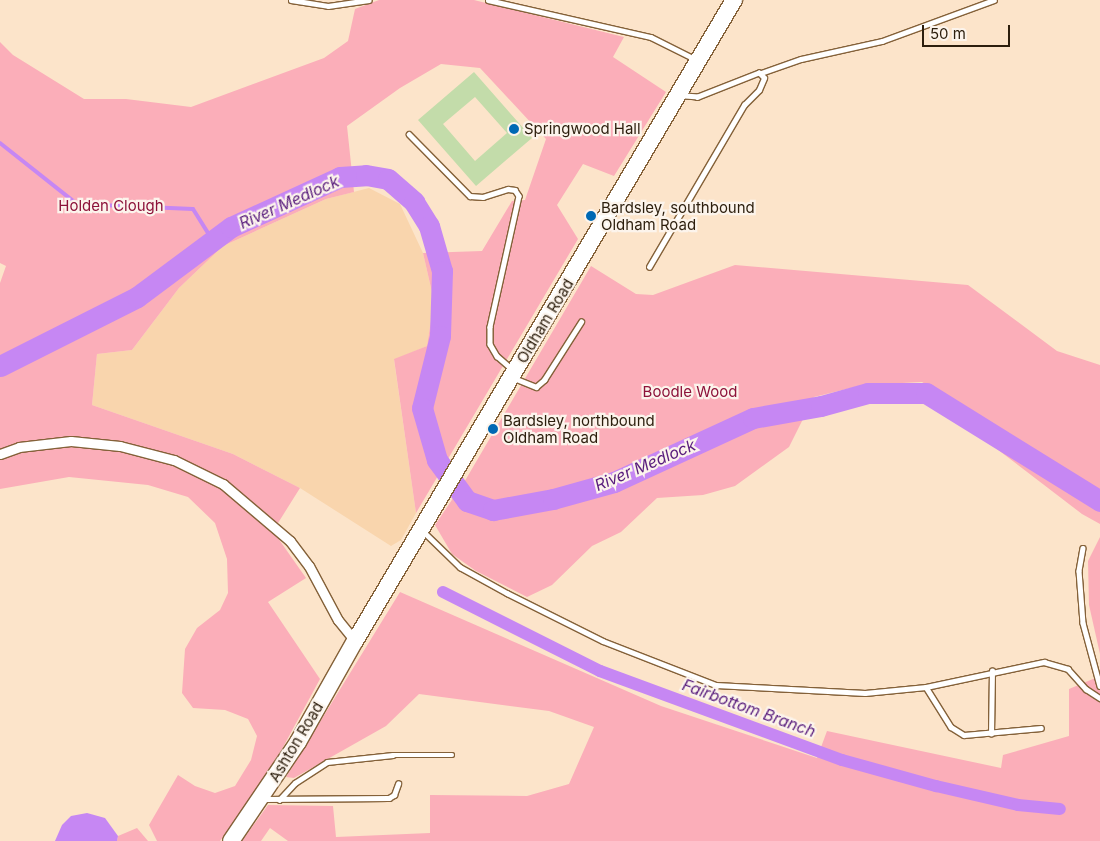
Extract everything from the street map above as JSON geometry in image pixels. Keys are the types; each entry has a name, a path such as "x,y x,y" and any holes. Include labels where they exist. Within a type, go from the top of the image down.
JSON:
{"highway":[{"name":"Oldham Road","path":"355,640 734,0"},
{"name":"Ashton Road","path":"231,841 298,742 355,640"}],"street":[{"path":"0,454 19,447 71,441 120,446 174,460 223,484 290,541 309,566 338,620 355,640"}],"lane":[{"path":"291,0 328,6 369,0"},
{"path":"488,0 650,37 698,60"},
{"path":"678,95 698,97 801,59 882,41 994,0"},
{"path":"649,267 744,105 760,90 765,80 761,73"},
{"path":"409,134 470,196 483,197 508,188 515,190 519,196 490,327 490,344 496,356 525,385 536,387 544,380 581,322"},
{"path":"425,523 460,567 603,641 716,685 865,693 926,686 992,671 1044,662 1068,670 1086,689 1100,698"},
{"path":"1083,548 1079,571 1083,623 1100,686"},
{"path":"991,734 992,671"},
{"path":"926,686 942,716 959,733 991,734 1041,728"},
{"path":"278,800 295,783 327,762 393,755 452,755"},
{"path":"261,799 389,798 394,795 398,784"}],"shaded area":[{"path":"369,188 400,204 423,253 434,301 427,346 394,360 416,513 401,540 391,546 300,488 233,454 92,405 97,354 132,350 179,288 223,246 326,199"},
{"path":"87,813 105,818 118,836 117,841 55,841 62,825 71,816"}],"green space":[{"name":"Holden Clough","path":"379,0 474,0 624,37 613,57 666,92 614,176 583,164 557,205 578,239 416,513 394,359 427,346 434,301 423,253 482,251 512,201 525,200 546,139 480,68 441,64 400,88 347,126 354,192 326,199 223,246 179,288 132,350 97,354 92,405 233,454 300,488 273,531 306,578 268,602 320,679 269,773 220,841 157,841 149,825 178,775 195,786 215,793 235,786 251,760 257,736 248,719 225,710 193,708 182,693 185,649 197,628 220,610 228,593 227,559 215,523 188,497 148,485 69,477 0,489 0,283 6,266 0,263 0,42 13,55 84,99 126,99 191,107 324,58 348,41 355,9"},
{"name":"Boodle Wood","path":"735,265 968,285 1057,351 1100,365 1100,524 1082,514 980,436 987,421 922,382 863,385 814,397 789,447 735,486 703,495 657,498 621,532 592,546 552,585 527,597 476,571 452,554 435,525 466,479 591,266 636,294 653,295"},
{"path":"1100,537 1100,654 1089,605 1088,561"},
{"path":"400,592 661,706 817,758 827,731 1001,768 1003,755 1069,736 1069,689 1100,676 1100,841 288,841 270,828 261,841 242,841 268,805 333,806 336,837 430,833 430,795 527,796 569,784 594,727 549,711 419,694 386,726 294,778 286,777"},
{"path":"137,828 148,841 117,841 118,836"}],"building":[{"name":"Springwood Hall","path":"474,72 532,138 476,186 418,120","holes":["475,97 507,133 475,161 443,124"]}],"waterway":[{"path":"0,143 77,204 193,209 214,243"},
{"name":"River Medlock","path":"0,366 137,297 231,227 340,177 366,175 388,179 414,202 429,226 442,271 440,336 422,408 437,460 467,501 493,510 553,499 614,482 753,418 821,406 868,393 926,393 1100,501"},
{"name":"Fairbottom Branch","path":"443,592 600,671 842,760 936,786 1018,805 1060,809"}],"place":[{"name":"Springwood Hall","path":"514,129"},
{"name":"Bardsley, southbound Oldham Road","path":"591,216"},
{"name":"Bardsley, northbound Oldham Road","path":"493,429"}]}
